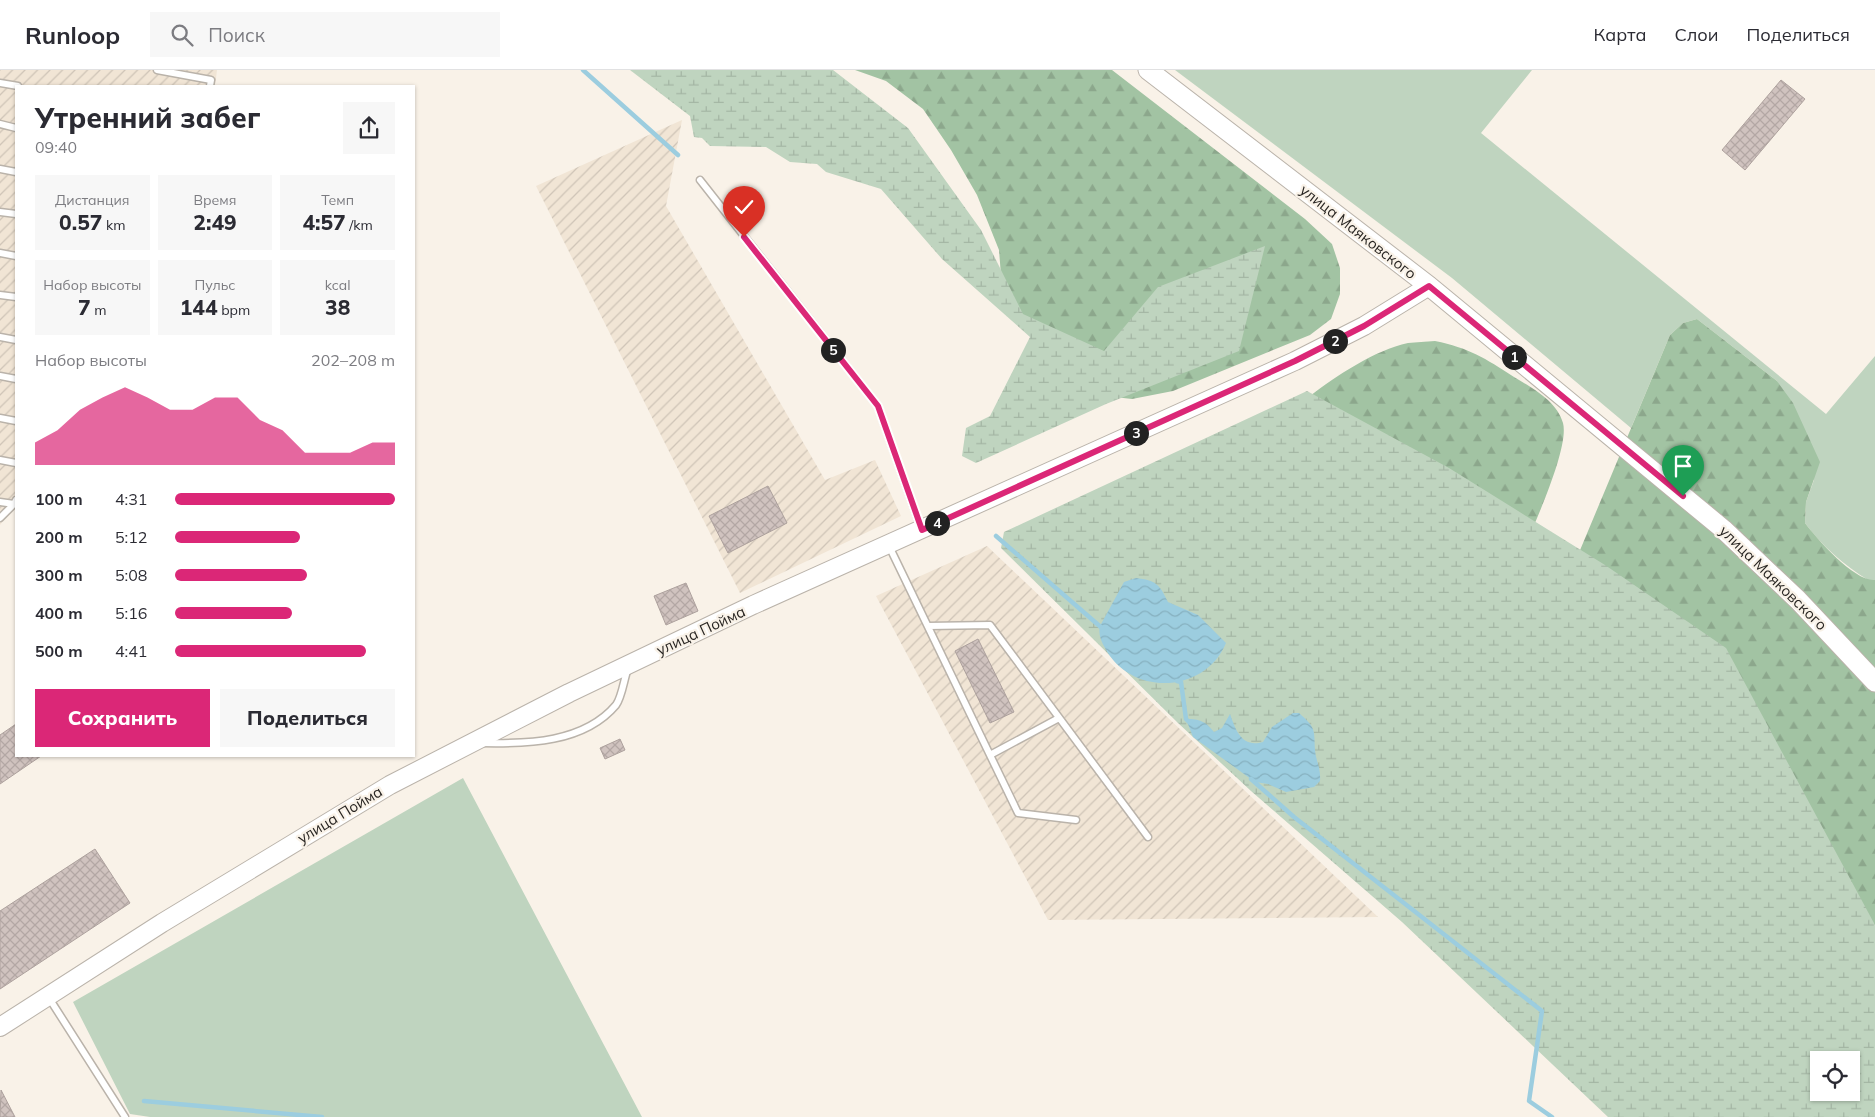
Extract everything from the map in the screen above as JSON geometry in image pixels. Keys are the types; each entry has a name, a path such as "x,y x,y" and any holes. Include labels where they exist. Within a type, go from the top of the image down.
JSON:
{"main road":[{"name":"улица Маяковского","path":"1148,70 1429,286 1723,528 1798,600 1875,682"},
{"name":"улица Пойма","path":"0,1027 47,995 390,785 629,665 888,545 1295,361 1364,326 1429,286"}],"lane":[{"path":"157,70 211,80 210,85"},
{"path":"0,83 15,86"},
{"path":"0,124 15,128"},
{"path":"0,169 15,172"},
{"path":"700,180 878,406 922,530"},
{"path":"0,212 15,214"},
{"path":"0,253 15,256"},
{"path":"0,295 15,297"},
{"path":"0,337 15,340"},
{"path":"0,376 15,379"},
{"path":"0,418 15,421"},
{"path":"0,460 15,463"},
{"path":"0,502 15,502"},
{"path":"0,518 15,502"},
{"path":"888,545 1018,813 1076,820"},
{"path":"928,626 990,626 1148,837"},
{"path":"472,743 526,744 554,739 589,727 617,704 629,665"},
{"path":"990,755 1058,718"},
{"path":"47,995 125,1117"}],"shaded area":[{"path":"0,70 217,70 215,85 15,85 15,505 0,525"},
{"path":"682,120 666,206 825,480 875,460 901,516 740,593 536,186"},
{"path":"987,546 1378,917 1048,920 876,596"}],"green space":[{"path":"630,70 833,70 908,128 981,230 1023,314 1104,351 1158,287 1265,246 1239,351 1106,404 976,463 962,456 966,428 990,416 1030,337 942,259 881,189 826,172 817,164 790,162 766,147 710,146 702,138 694,137 690,116"},
{"path":"855,70 1112,70 1305,219 1332,244 1340,268 1340,294 1331,319 1310,335 1173,391 1132,399 1097,395 1074,382 1002,288 999,250 977,195 951,150 923,109 886,81"},
{"path":"1175,70 1532,70 1481,133 1826,414 1875,356 1875,580 1868,580 1850,568 1819,540 1805,523 1806,502 1814,480 1777,381 1697,319 1683,323 1670,335 1631,428 1452,278"},
{"path":"1697,319 1777,381 1793,403 1820,462 1806,502 1805,523 1827,549 1847,567 1867,579 1875,580 1875,996 1555,610 1670,335 1683,323"},
{"path":"1435,341 1476,354 1494,364 1543,396 1555,408 1563,423 1563,438 1559,458 1551,482 1503,595 1310,396 1344,372 1382,351 1408,343"},
{"path":"1307,391 1449,468 1605,565 1726,648 1875,925 1875,1117 1608,1117 1402,922 1251,791 1178,723 1001,548 1004,532"},
{"path":"463,778 642,1117 150,1117 130,1114 73,1002"}],"water":[{"path":"1136,578 1148,580 1156,584 1160,587 1168,602 1198,615 1226,643 1216,660 1202,672 1185,680 1167,683 1149,681 1132,675 1117,664 1105,648 1100,637 1100,626 1124,582"},
{"path":"1293,713 1299,713 1309,722 1313,729 1320,781 1314,787 1286,792 1268,784 1255,782 1193,737 1186,719 1202,721 1214,732 1222,728 1230,714 1241,737 1250,743 1256,743 1263,742 1272,727"}],"building":[{"path":"1781,80 1805,99 1745,170 1722,150"},
{"path":"768,486 787,523 728,553 709,516"},
{"path":"686,583 698,611 666,625 654,596"},
{"path":"978,639 1014,712 990,723 955,651"},
{"path":"15,725 15,757 40,757 0,784 0,735"},
{"path":"620,739 625,750 605,759 600,748"},
{"path":"95,849 130,903 0,989 0,911"},
{"path":"1,1090 15,1117 0,1117"}],"waterway":[{"path":"583,70 678,155"},
{"path":"996,536 1103,629"},
{"path":"1177,681 1181,682 1186,719 1190,723"},
{"path":"1251,779 1294,817 1542,1011 1529,1101 1552,1117"},
{"path":"144,1101 322,1117"}],"route":[{"path":"744,237 878,406 922,530 1295,361 1364,326 1429,286 1683,496"}]}
